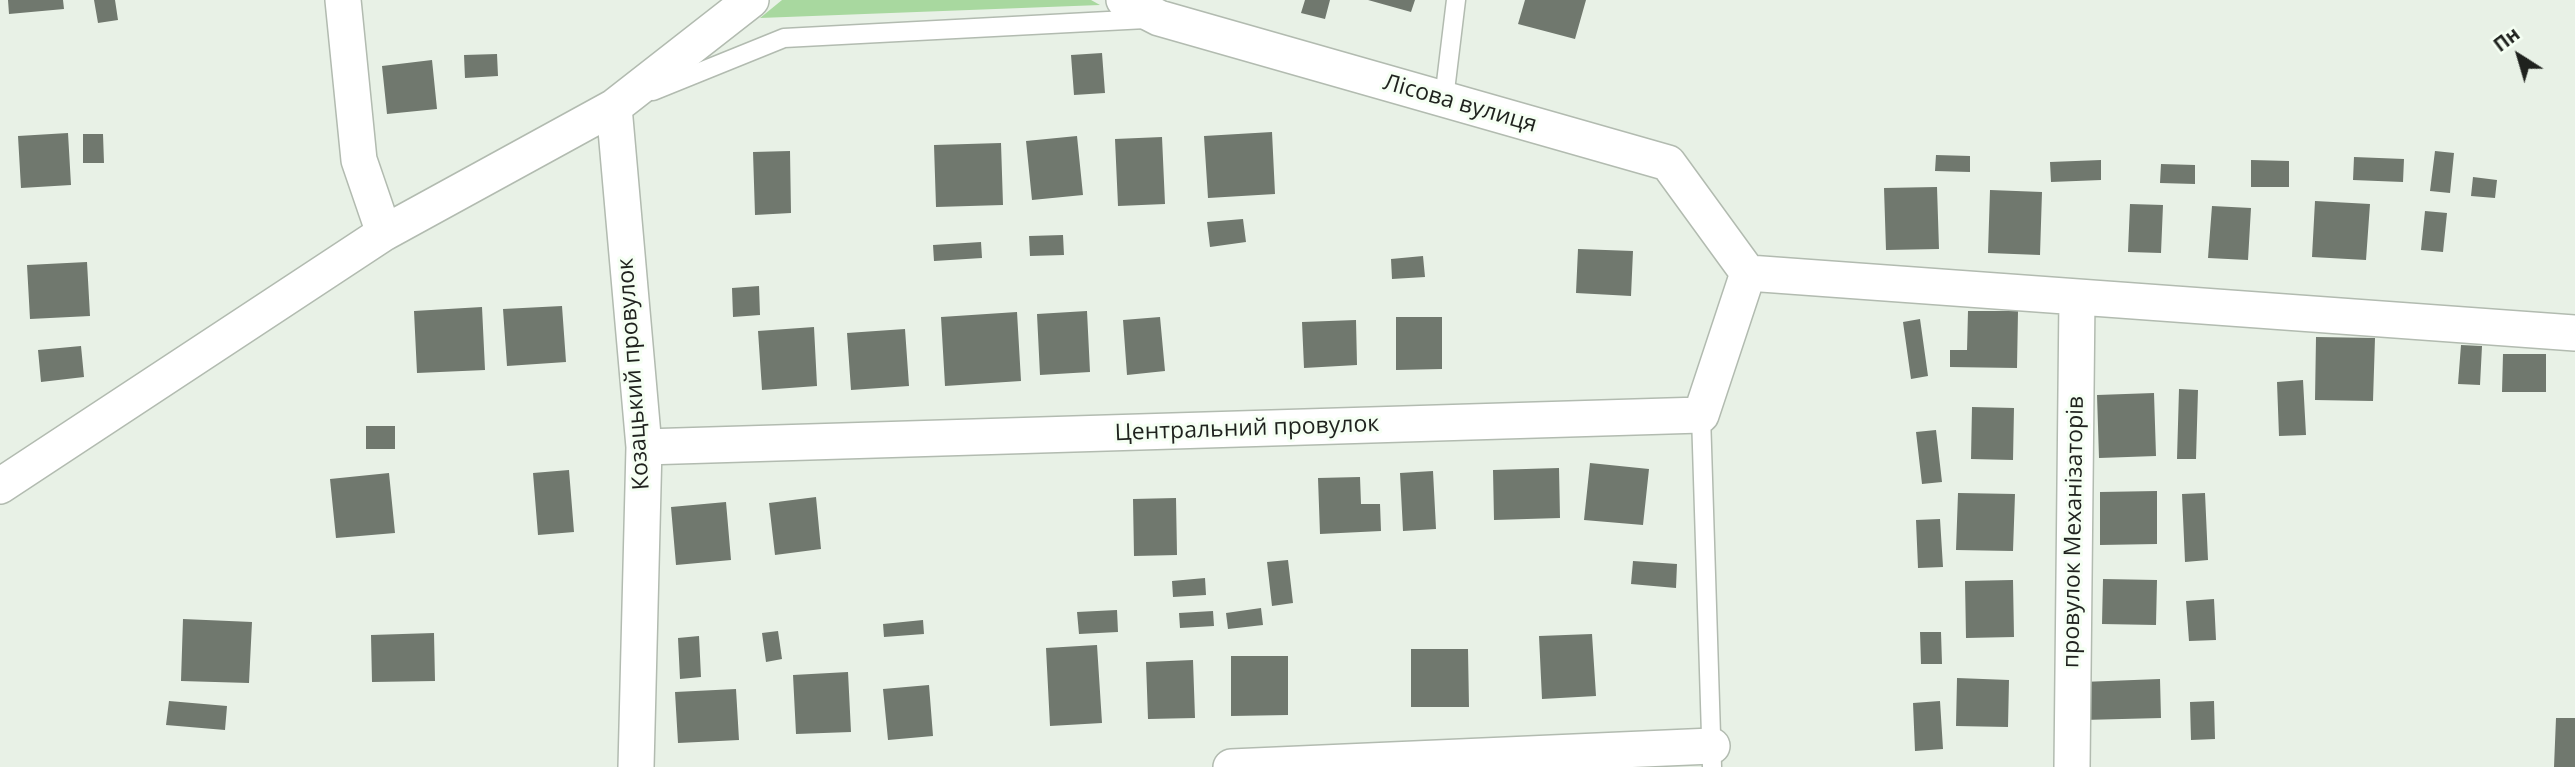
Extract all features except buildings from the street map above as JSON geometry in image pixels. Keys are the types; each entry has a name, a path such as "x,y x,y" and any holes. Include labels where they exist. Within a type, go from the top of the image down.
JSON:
{"street":[{"path":"343,0 359,160 384,233"},
{"path":"0,486 384,233 614,107 751,0"},
{"name":"Лісова вулиця","path":"1125,0 1159,18 1668,163 1748,273"},
{"name":"Козацький провулок","path":"614,107 644,447 636,767"},
{"path":"1701,415 1748,273 2575,332"},
{"name":"провулок Механізаторів","path":"2072,767 2077,297"},
{"name":"Центральний провулок","path":"644,447 1701,415"},
{"path":"1231,767 1712,757"}],"lane":[{"path":"1444,99 1456,0"},
{"path":"614,107 783,38 1159,18"},
{"path":"1701,415 1712,757"}],"green space":[{"path":"782,0 1091,0 1100,5 760,18"}]}
